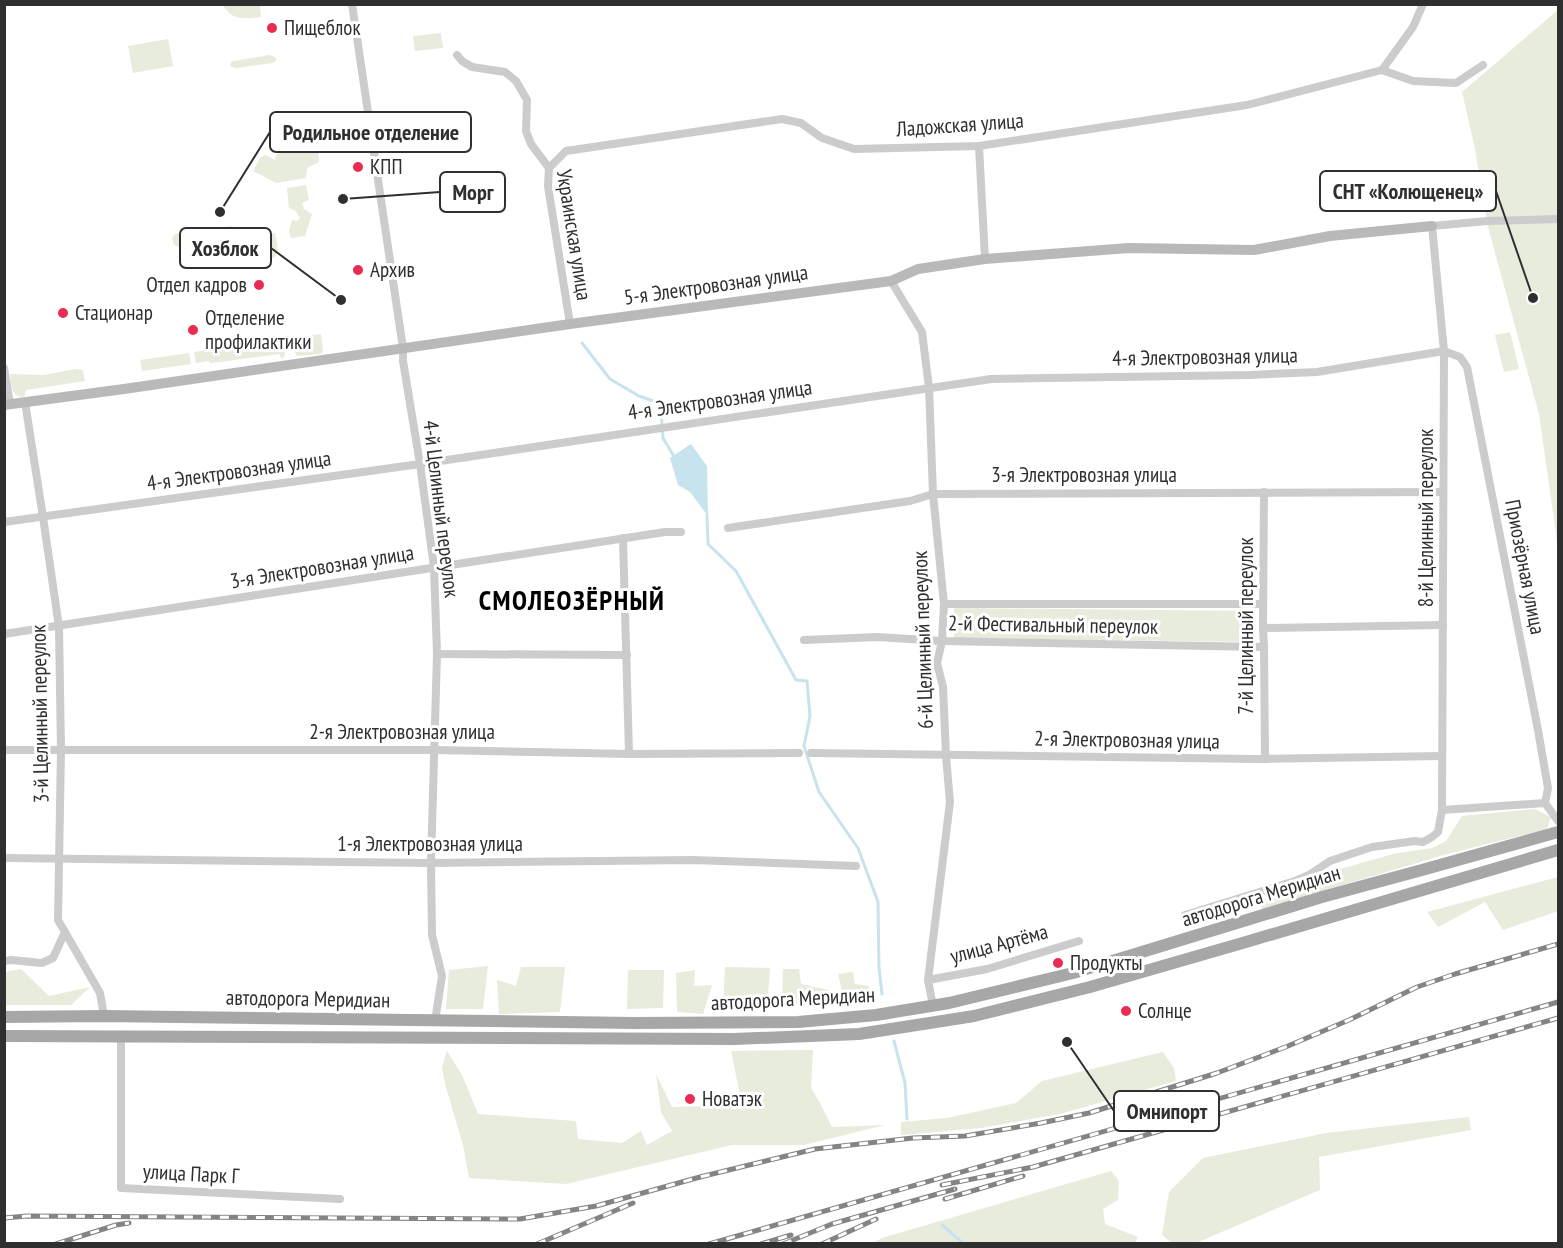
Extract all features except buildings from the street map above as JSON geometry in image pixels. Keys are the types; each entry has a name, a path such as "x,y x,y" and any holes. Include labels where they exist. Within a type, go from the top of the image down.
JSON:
{"main road":[{"name":"автодорога Меридиан","path":"4,1017 104,1016 571,1023 798,1022 876,1015 933,1006 1073,973 1323,897 1558,832"},
{"name":"автодорога Меридиан","path":"4,1036 734,1039 859,1034 974,1017 1090,987 1558,850"},
{"path":"933,1006 937,1023"}],"street":[{"name":"4-й Целинный переулок","path":"352,4 434,567 437,654 431,863 432,935 442,976 435,1021"},
{"path":"1423,4 1413,27 1382,70 1413,81 1456,83 1483,65"},
{"name":"Украинская улица","path":"457,55 472,67 505,72 516,81 527,100 526,131 531,144 549,168 548,186 570,324"},
{"name":"Ладожская улица","path":"549,168 566,151 782,119 801,123 822,138 854,149 979,146 1247,105 1382,70"},
{"path":"979,146 985,259"},
{"path":"1432,226 1487,221 1558,219"},
{"name":"5-я Электровозная улица","path":"7,405 570,324 891,281 918,269 985,259 1129,249 1254,250 1330,236 1432,226"},
{"name":"8-й Целинный переулок","path":"1432,226 1444,351 1442,810"},
{"name":"6-й Целинный переулок","path":"891,281 922,332 928,387 933,494 944,604 942,641 937,663 943,687 950,802 928,980 933,1006"},
{"name":"4-я Электровозная улица","path":"4,522 420,464 991,379 1317,372 1444,351"},
{"name":"Приозёрная улица","path":"1444,351 1460,357 1467,367 1538,730 1548,788 1545,803"},
{"path":"4,368 7,405"},
{"name":"3-й Целинный переулок","path":"25,402 59,627 58,920 100,993 104,1016"},
{"name":"7-й Целинный переулок","path":"1263,492 1265,759"},
{"name":"3-я Электровозная улица","path":"728,528 910,501 933,494 1443,492"},
{"name":"3-я Электровозная улица","path":"4,634 623,538 681,532"},
{"path":"623,538 629,754"},
{"name":"2-й Фестивальный переулок","path":"944,604 1263,604"},
{"path":"1263,628 1443,625"},
{"name":"2-й Фестивальный переулок","path":"804,640 878,637 942,641 1264,647"},
{"path":"437,654 627,655"},
{"name":"2-я Электровозная улица","path":"4,750 799,753"},
{"name":"2-я Электровозная улица","path":"811,753 1265,759 1442,756"},
{"path":"1185,915 1294,881 1309,875 1330,861 1372,847 1423,842 1438,832 1442,810 1545,803 1558,822"},
{"name":"1-я Электровозная улица","path":"4,858 431,863 693,860 856,866"},
{"path":"4,961 42,963 53,958 65,932"},
{"name":"улица Артёма","path":"928,980 987,969 1079,941"},
{"name":"улица Парк Г","path":"121,1036 121,1188 340,1199"}],"green space":[{"path":"223,5 260,5 261,17 235,16 230,14"},
{"path":"1558,10 1558,548 1539,414 1488,227 1475,149 1462,92"},
{"path":"441,33 443,48 415,51 413,36"},
{"path":"168,39 173,66 133,73 128,46"},
{"path":"270,55 276,58 276,61 236,68 230,66 233,61"},
{"path":"284,149 318,151 319,162 307,168 306,178 276,183 253,171 260,158 265,155 275,160 276,155"},
{"path":"306,185 309,200 302,203 304,209 312,214 305,236 291,238 289,230 292,220 297,221 300,218 296,211 289,208 287,188"},
{"path":"231,226 240,229 245,239 275,233 278,247 276,256 266,261 258,261 253,252 230,256 231,265 205,269 198,262 196,245 180,247 174,245 172,238 175,234"},
{"path":"1510,332 1519,369 1504,372 1495,335"},
{"path":"321,334 323,351 321,354 296,355 291,338"},
{"path":"283,339 285,355 282,359 279,354 196,363 194,352"},
{"path":"189,353 191,364 142,371 140,360"},
{"path":"75,369 83,370 85,381 26,390 24,397 16,395 11,386 10,374 44,375"},
{"path":"954,608 1253,611 1253,642 954,638"},
{"path":"1535,809 1551,817 1547,829 1447,854 1262,909 1258,900 1313,884 1329,872 1393,854 1432,848 1446,841 1462,816"},
{"path":"1558,877 1558,911 1503,930 1485,902 1438,927 1427,912"},
{"path":"488,966 483,1009 446,1009 449,970"},
{"path":"521,967 565,967 560,1012 499,1014 497,980 516,986"},
{"path":"725,967 770,968 767,1009 723,1006"},
{"path":"21,969 49,996 90,987 71,1005 5,1005 5,972"},
{"path":"783,969 799,969 801,984 829,990 822,1004 782,1003"},
{"path":"628,970 664,970 663,1008 627,1009"},
{"path":"695,970 694,986 712,985 703,1014 677,1012 676,973"},
{"path":"853,972 855,984 869,986 866,1004 845,1004 838,974"},
{"path":"813,1050 811,1088 832,1127 885,1125 804,1145 732,1145 566,1184 469,1178 463,1145 442,1067 447,1051 462,1075 478,1114 576,1121 578,1139 622,1143 641,1131 647,1145 672,1131 661,1112 656,1074 672,1107 742,1105 731,1051"},
{"path":"1163,1052 1174,1068 1176,1081 1060,1114 981,1128 901,1135 901,1122 947,1118 1016,1103 1042,1081"},
{"path":"1469,1117 1471,1130 1319,1157 1320,1190 1196,1243 1172,1243 1162,1235 1169,1192 1203,1158 1326,1133"},
{"path":"1111,1171 1119,1181 1118,1200 1103,1209 1105,1224 1138,1237 1135,1243 873,1243 882,1238"}],"water":[{"path":"691,444 707,466 708,516 690,492 678,485 670,458"}],"waterway":[{"path":"582,343 610,379 639,396 656,402 661,412 663,438 675,458"},
{"path":"707,515 708,544 736,571 796,680 807,681 810,716 804,746 819,792 858,848 878,902 879,968 882,994"},
{"path":"894,1041 905,1083 907,1119"},
{"path":"942,1225 964,1244"}],"railway":[{"path":"4,1218 27,1216 520,1219 596,1206 700,1177 815,1149 913,1138 965,1136 1089,1113 1217,1073 1288,1046 1417,987 1558,944"},
{"path":"709,1244 1558,1002"},
{"path":"942,1185 1033,1167 1558,1018"},
{"path":"945,1199 1023,1176"},
{"path":"783,1244 832,1224 955,1189"},
{"path":"537,1244 633,1203"},
{"path":"822,1244 876,1219"},
{"path":"56,1244 129,1223"},
{"path":"761,1244 791,1235"}],"place":[{"name":"Пищеблок","path":"272,28"},
{"name":"КПП","path":"358,167"},
{"name":"Морг","path":"343,199"},
{"name":"Родильное отделение","path":"220,212"},
{"name":"Архив","path":"358,270"},
{"name":"Отдел кадров","path":"259,285"},
{"name":"СНТ «Колющенец»","path":"1533,298"},
{"name":"Хозблок","path":"341,300"},
{"name":"Стационар","path":"63,313"},
{"name":"Отделение профилактики","path":"193,330"},
{"name":"Продукты","path":"1058,963"},
{"name":"Солнце","path":"1126,1011"},
{"name":"Омнипорт","path":"1067,1042"},
{"name":"Новатэк","path":"690,1099"}],"district":[{"name":"СМОЛЕОЗЁРНЫЙ","path":"572,601"}]}
